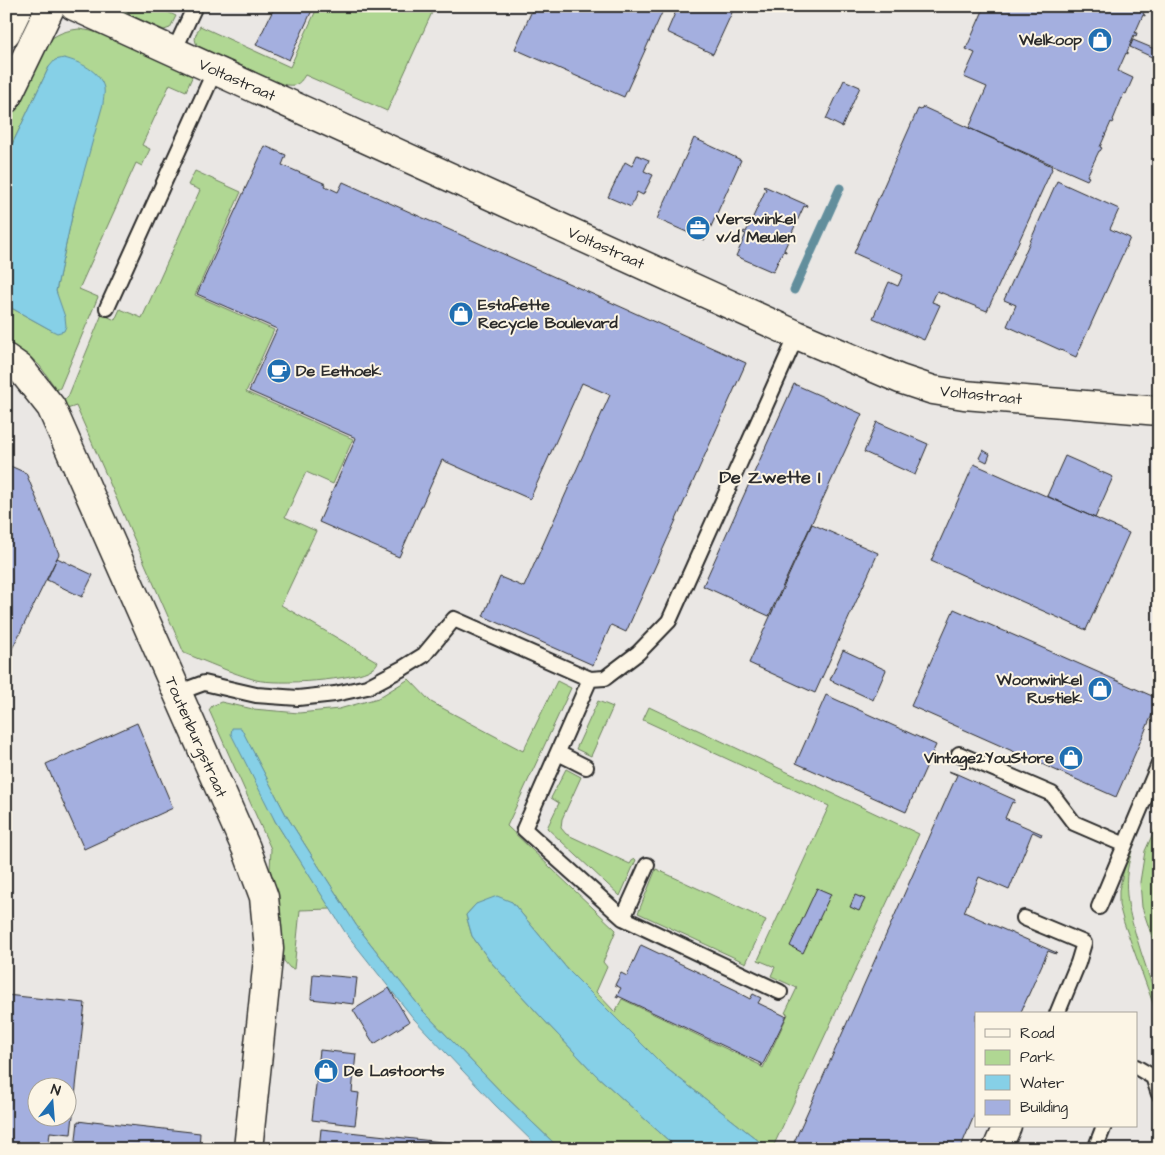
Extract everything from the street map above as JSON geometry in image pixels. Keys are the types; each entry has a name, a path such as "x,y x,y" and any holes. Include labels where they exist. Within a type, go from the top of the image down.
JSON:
{"street":[{"path":"6,33 19,6"},
{"path":"6,99 51,6"},
{"name":"Voltastraat","path":"74,6 900,379 933,390 964,395 1159,410"},
{"name":"Toutenburgstraat","path":"6,358 20,368 51,407 246,848 264,897 269,949 248,1149"},
{"path":"996,1149 1006,1128"}],"lane":[{"path":"174,51 195,6"},
{"path":"107,308 215,70"},
{"path":"177,693 204,683 256,694 298,698 335,694 367,686 424,655 454,619 590,679 605,678 638,653 669,621 797,334"},
{"path":"590,679 524,829 623,918 780,992"},
{"path":"558,753 586,767"},
{"path":"959,754 1052,794 1074,823 1125,845"},
{"path":"1099,907 1159,764"},
{"path":"623,918 647,865"},
{"path":"1024,918 1084,943 1078,964 1058,1012"},
{"path":"1138,1068 1153,1076 1159,1094"},
{"path":"1095,1149 1103,1128"}],"green space":[{"path":"110,6 155,6 176,16 170,28 164,30"},
{"path":"318,6 435,6 387,111 305,75 296,84 282,84 199,47 196,42 195,37 200,26 290,67"},
{"path":"79,29 103,35 193,75 186,91 170,84 142,145 150,149 142,166 136,163 79,289 98,297 60,388 57,390 40,366 27,354 6,341 6,305 53,331 58,300 56,291 74,207 49,67 6,157 6,113 39,50 57,35"},
{"path":"195,171 241,192 195,295 274,330 246,392 353,439 333,484 306,472 285,517 316,531 281,605 378,662 373,668 364,672 316,681 281,682 256,680 184,653 76,406 67,409 63,401 68,397 102,314 115,320 120,309 142,318 200,190 188,185"},
{"path":"409,679 431,702 523,751 557,681 571,688 507,826 616,930 603,962 607,967 596,992 615,1012 622,999 763,1068 788,1014 785,1013 797,988 771,976 775,967 758,960 829,806 643,720 649,707 919,834 772,1149 769,1149 666,1068 569,971 512,902 476,904 466,915 472,936 490,961 595,1074 678,1149 560,1149 505,1096 423,1011 356,925 286,815 241,729 275,821 331,909 300,910 294,969 290,968 284,961 279,901 270,869 271,849 209,710 212,706 221,702 253,709 299,713 339,709 378,698"},
{"path":"598,701 613,707 591,756 576,749"},
{"path":"566,769 581,777 562,819 561,828 566,834 630,864 634,858 636,860 620,896 547,828 559,803 551,798"},
{"path":"1159,782 1159,787 1139,831 1130,858 1127,870 1127,894 1128,905 1141,952 1159,1006 1159,1020 1124,923 1119,905 1119,890 1127,857"},
{"path":"1159,820 1159,958 1142,907 1140,882 1145,851"},
{"path":"656,869 766,920 746,963 638,913"}],"water":[{"path":"64,58 83,65 94,72 102,82 104,92 103,104 74,207 56,291 65,317 66,326 64,331 57,333 6,305 6,157 49,67 55,60"},
{"path":"232,728 241,728 286,815 356,925 423,1011 505,1096 560,1149 540,1149 495,1105 414,1019 345,932 275,821 231,734"},
{"path":"497,896 512,902 569,971 666,1068 769,1149 678,1149 595,1074 490,961 472,936 466,915 476,904"}],"building":[{"path":"275,6 314,6 289,60 256,45"},
{"path":"534,6 665,6 624,97 515,49"},
{"path":"678,6 735,6 713,54 667,32"},
{"path":"985,6 1147,6 1143,14 1145,16 1143,15 1135,33 1137,33 1136,36 1134,35 1127,52 1128,54 1126,53 1118,71 1133,78 1126,94 1124,93 1114,121 1113,123 1111,122 1100,147 1102,148 1087,176 1089,177 1087,180 969,128 987,87 964,77 975,53 966,49"},
{"path":"1133,40 1157,50 1154,58 1130,47"},
{"path":"844,80 860,87 842,127 826,119"},
{"path":"923,107 1052,166 987,311 937,291 932,302 940,305 924,340 873,318 889,282 898,286 903,275 854,253 918,109 921,110"},
{"path":"694,138 741,160 705,240 657,219"},
{"path":"265,146 286,155 282,165 326,184 325,186 338,192 343,182 746,363 626,632 611,625 593,665 483,616 500,577 524,587 610,395 582,383 530,499 442,460 399,557 319,522 356,438 249,391 277,329 197,294"},
{"path":"637,155 649,160 644,171 653,175 643,195 637,192 631,207 608,197 625,162 632,166"},
{"path":"1057,181 1119,209 1110,229 1130,238 1076,357 1007,326 1016,305 1004,300"},
{"path":"764,186 807,205 806,207 804,206 784,250 786,252 783,251 773,272 736,256 746,234 743,233 744,231 746,232 766,189"},
{"path":"794,384 862,414 769,616 703,586"},
{"path":"877,422 928,444 915,475 864,452"},
{"path":"983,450 990,454 987,462 979,458"},
{"path":"1065,456 1113,477 1095,518 1047,496"},
{"path":"6,464 26,473 59,554 6,661"},
{"path":"974,464 1129,533 1086,630 931,561"},
{"path":"812,524 878,553 815,693 749,663"},
{"path":"57,558 93,575 82,597 47,580"},
{"path":"954,609 1159,699 1116,797 911,706"},
{"path":"843,650 886,670 873,700 830,680"},
{"path":"826,695 936,745 906,812 796,763"},
{"path":"137,723 173,808 84,849 46,764"},
{"path":"948,771 1015,800 1014,803 1012,802 1005,818 1042,834 1041,836 1032,833 1009,890 979,877 964,912 1057,953 1048,951 1021,1012 975,1012 975,1113 960,1149 791,1149 957,775"},
{"path":"817,888 831,894 803,953 790,946"},
{"path":"855,895 865,899 859,911 850,907"},
{"path":"641,945 738,991 750,999 753,994 761,998 758,1003 785,1016 787,1015 762,1066 762,1064 618,996 618,998 616,997 621,988 615,985 621,973 627,976"},
{"path":"313,974 357,978 354,1004 311,999"},
{"path":"389,988 409,1022 374,1044 353,1010"},
{"path":"6,995 85,1003 77,1078 28,1078 28,1128 72,1128 71,1134 50,1132 48,1149 6,1149"},
{"path":"320,1050 356,1054 352,1092 359,1093 355,1125 312,1120"},
{"path":"78,1121 200,1133 199,1149 75,1149"},
{"path":"321,1129 507,1149 319,1149"}],"waterway":[{"path":"794,290 840,188"}],"place":[{"name":"Welkoop","path":"1100,40"},
{"name":"Verswinkel v/d Meulen","path":"698,228"},
{"name":"Estafette Recycle Boulevard","path":"461,314"},
{"name":"De Eethoek","path":"279,371"},
{"name":"Woonwinkel Rustiek","path":"1100,689"},
{"name":"Vintage2YouStore","path":"1071,758"},
{"name":"De Lastoorts","path":"326,1071"}],"district":[{"name":"De Zwette I","path":"770,477"}]}
